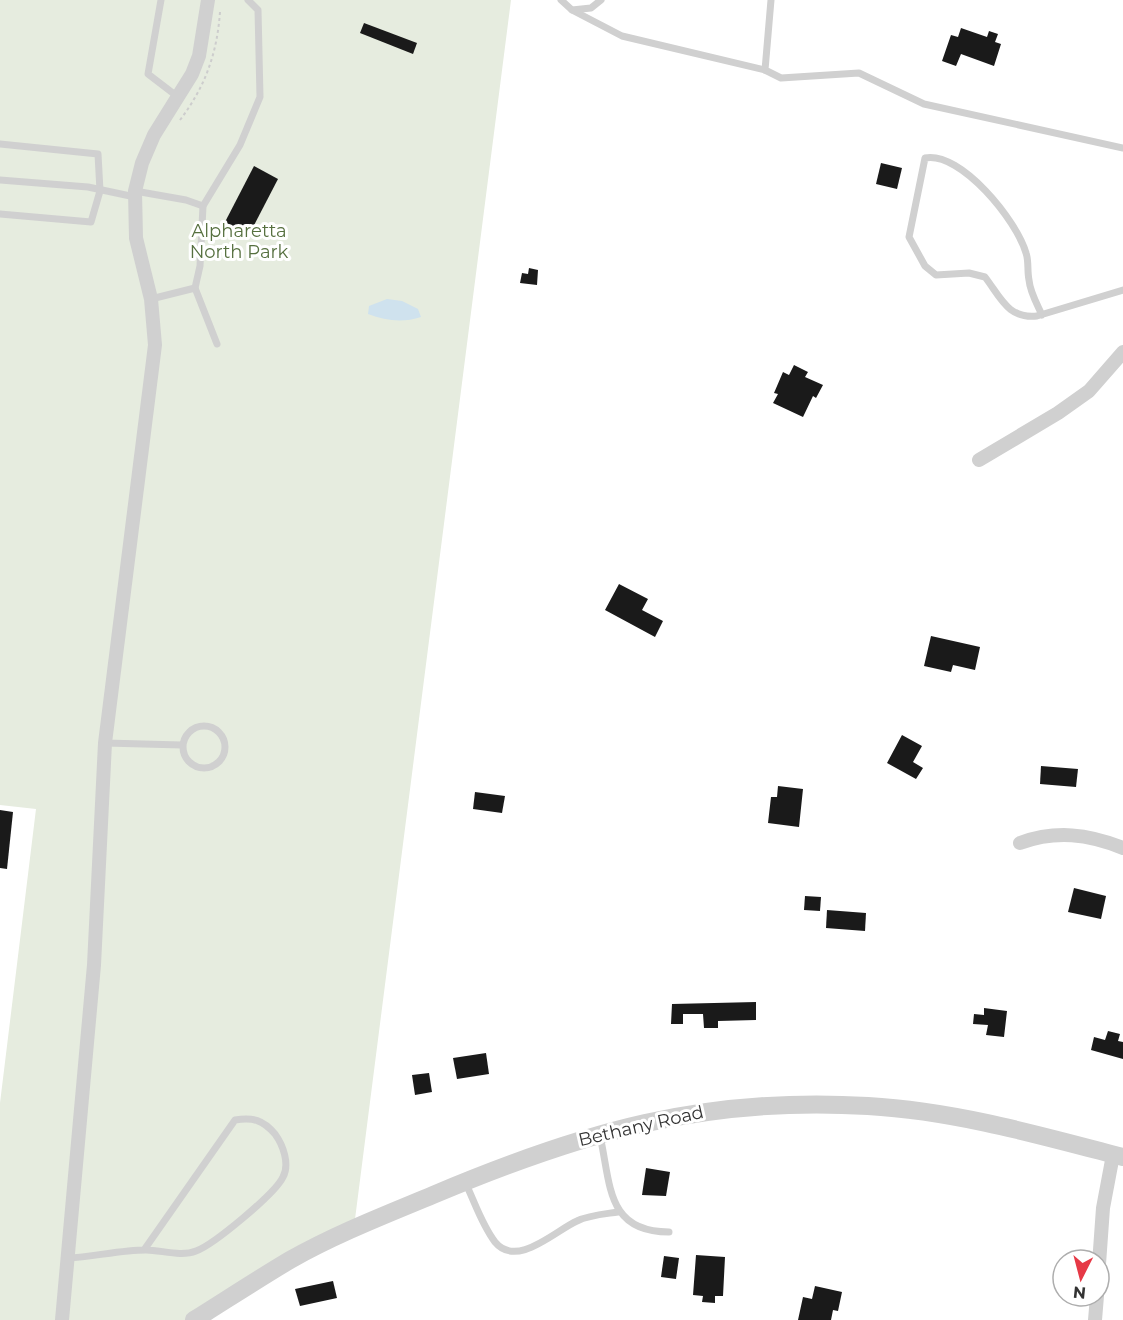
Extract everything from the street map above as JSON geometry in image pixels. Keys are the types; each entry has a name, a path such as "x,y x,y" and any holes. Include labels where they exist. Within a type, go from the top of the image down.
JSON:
{"street":[{"path":"62,1320 94,965 105,743 155,345 151,299 136,238 135,194 148,147 192,74 199,56 208,0"},
{"path":"979,460 1058,413 1089,391 1123,352"},
{"path":"1020,843 1040,836 1075,834 1099,838 1123,848"},
{"name":"Bethany Road","path":"194,1320 290,1260 331,1239 465,1181 507,1164 600,1133 683,1113 729,1108 822,1104 869,1106 973,1119 1118,1156"},
{"path":"1100,1248 1103,1208 1118,1156"}],"lane":[{"path":"161,0 148,74 178,97"},
{"path":"217,344 195,288 200,266 202,206 240,145 260,97 258,10 248,0"},
{"path":"561,0 572,10 622,36 765,70 781,78 859,73 924,104 1123,148"},
{"path":"572,10 591,8 601,0"},
{"path":"765,70 771,0"},
{"path":"0,144 98,154 100,190 91,222 0,214"},
{"path":"1042,315 1029,283 1026,254 1017,232 990,195 954,164 934,156 925,158 909,237 925,266 936,275 969,273 986,277 1008,309 1023,317 1042,315 1123,290"},
{"path":"0,180 88,187 186,200 202,206"},
{"path":"151,299 195,288"},
{"path":"202,726 210,727 221,735 225,749 223,756 213,766 198,768 184,757 182,745 190,730 202,726"},
{"path":"105,743 182,745"},
{"path":"68,1258 144,1250 194,1252 207,1246 267,1197 283,1177 286,1163 280,1141 266,1124 250,1118 235,1120 144,1250"},
{"path":"600,1133 618,1212 627,1222 644,1230 669,1232"},
{"path":"465,1181 495,1242 507,1250 520,1250 536,1245 580,1219 618,1212"}],"path":[{"path":"178,123 208,76 215,52 220,10"}],"green space":[{"name":"Alpharetta North Park","path":"0,0 511,0 354,1227 195,1320 0,1320 0,1103 36,809 0,805"}],"water":[{"path":"387,299 402,301 418,309 421,317 394,320 368,314 369,306"}],"building":[{"path":"364,23 417,43 413,54 360,33"},
{"path":"961,28 987,37 989,31 998,34 995,42 1001,44 994,66 961,54 956,66 942,61 951,35 958,37"},
{"path":"881,163 902,168 897,189 876,184"},
{"path":"254,166 278,179 249,235 225,222"},
{"path":"529,268 538,270 537,285 520,283 522,273 528,274"},
{"path":"794,365 808,372 805,377 823,385 816,398 813,396 803,417 773,403 778,394 774,393 783,372 789,375"},
{"path":"619,584 648,599 642,610 663,621 655,637 605,610"},
{"path":"931,636 980,647 975,670 953,665 951,672 924,666"},
{"path":"902,735 922,746 913,762 923,768 916,779 887,763"},
{"path":"1041,766 1078,769 1076,787 1040,784"},
{"path":"778,786 803,789 799,827 768,823 771,797 777,797"},
{"path":"475,792 505,796 502,813 473,809"},
{"path":"0,810 13,812 7,869 0,868"},
{"path":"1074,888 1106,896 1101,919 1068,912"},
{"path":"805,896 821,897 820,911 804,910"},
{"path":"827,910 866,913 865,931 826,928"},
{"path":"756,1002 756,1020 718,1021 718,1028 704,1028 703,1014 683,1014 683,1024 671,1024 672,1004"},
{"path":"984,1008 1007,1011 1004,1037 986,1035 988,1025 973,1024 974,1014 984,1015"},
{"path":"1108,1031 1120,1034 1118,1041 1123,1042 1123,1059 1091,1050 1094,1037 1105,1040"},
{"path":"486,1053 489,1074 457,1079 453,1058"},
{"path":"429,1073 432,1092 415,1095 412,1075"},
{"path":"646,1168 670,1172 666,1196 642,1195"},
{"path":"696,1255 725,1257 723,1296 715,1296 715,1303 702,1302 703,1296 693,1295"},
{"path":"664,1256 679,1258 676,1279 661,1277"},
{"path":"333,1281 337,1298 300,1306 295,1289"},
{"path":"815,1286 842,1292 838,1311 833,1310 831,1320 798,1320 803,1297 812,1299"}]}
